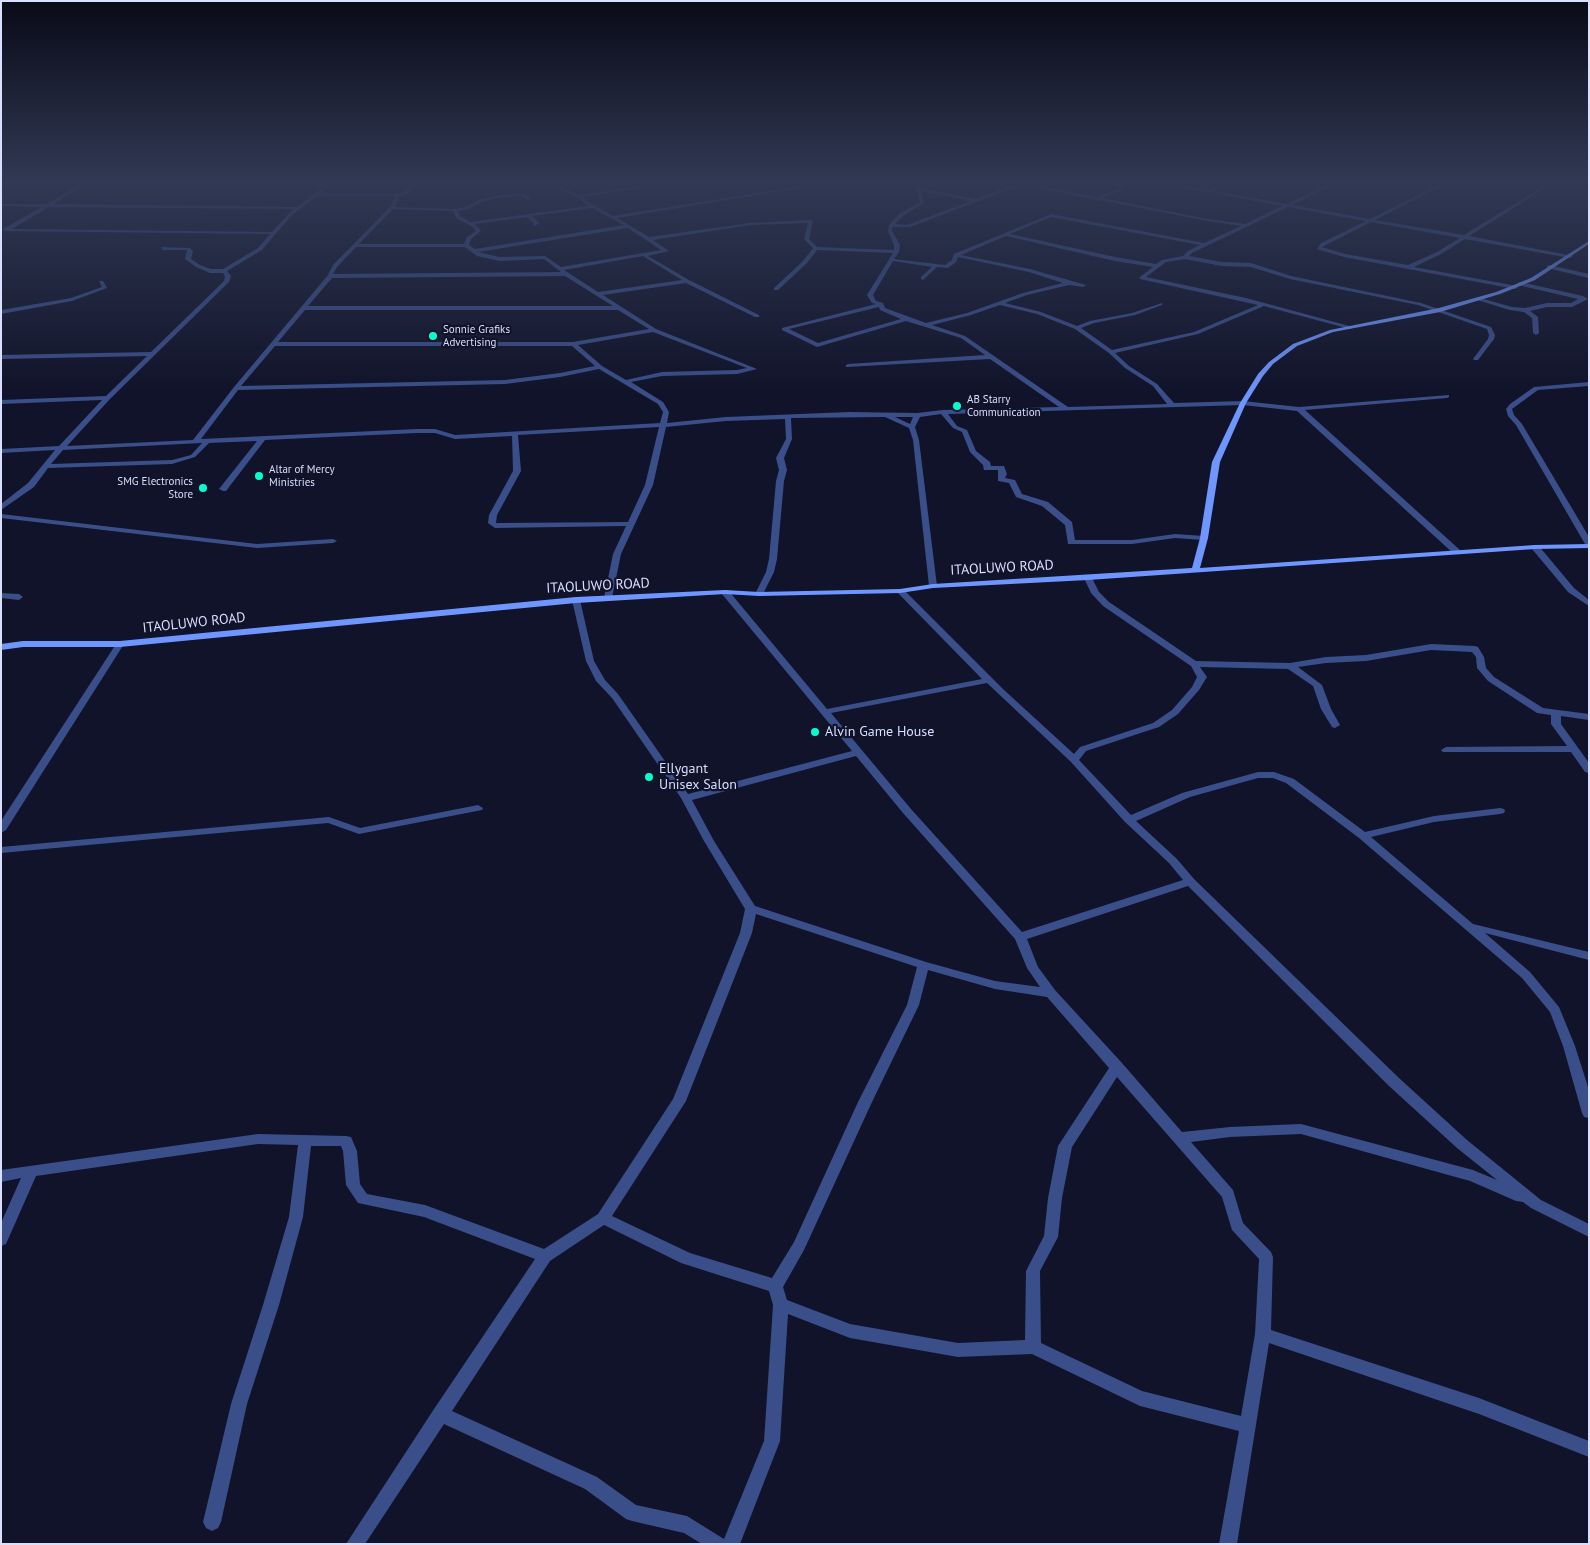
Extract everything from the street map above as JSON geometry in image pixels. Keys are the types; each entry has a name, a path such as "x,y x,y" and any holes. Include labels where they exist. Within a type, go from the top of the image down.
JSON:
{"street":[{"path":"189,253 188,259 198,266 210,271 224,272 254,253"},
{"path":"196,442 236,388 304,308 330,276 335,266 347,253"},
{"path":"477,253 495,259 542,257 654,330 754,369 737,372 662,374 624,382"},
{"path":"560,269 657,253"},
{"path":"776,289 812,253"},
{"path":"881,304 874,302 870,295 896,253"},
{"path":"893,260 946,267 954,261 956,255 960,253"},
{"path":"1090,253 1156,266"},
{"path":"1185,257 1189,253"},
{"path":"1334,253 1586,299"},
{"path":"1409,267 1439,253"},
{"path":"1553,253 1570,256"},
{"path":"1196,569 1204,538 1216,462 1243,402 1271,363 1295,345 1312,338 1350,327 1440,310 1480,300 1533,279 1549,267 1574,253"},
{"path":"956,255 1083,285"},
{"path":"645,256 686,280 757,316"},
{"path":"1350,327 1142,278 1156,266 1170,259 1185,257 1222,264 1251,266 1281,275 1419,304 1489,328 1492,335 1491,339 1476,358"},
{"path":"922,278 936,266"},
{"path":"1549,267 1589,276"},
{"path":"1,508 31,485 108,398 227,281 228,276 224,272"},
{"path":"330,276 566,274"},
{"path":"598,294 686,280"},
{"path":"1,312 72,299 103,288 101,282"},
{"path":"926,325 969,314 1016,296 1069,283"},
{"path":"1480,300 1512,309 1524,310 1547,305 1572,305 1586,299"},
{"path":"999,303 1039,313 1077,328 1111,352 1127,367 1155,385 1172,405"},
{"path":"881,304 784,329 817,344 906,319"},
{"path":"881,304 882,309 906,319 963,336 990,357 1013,370 1066,408"},
{"path":"1077,328 1092,322 1133,314 1160,304"},
{"path":"1111,352 1196,333 1262,305"},
{"path":"304,308 618,308"},
{"path":"1524,310 1535,317 1536,333"},
{"path":"274,344 573,344 654,330"},
{"path":"573,344 600,367 661,403 666,412 649,485 617,554 608,598"},
{"path":"1,357 151,354"},
{"path":"848,366 990,357"},
{"path":"236,388 505,382 600,367"},
{"path":"1589,384 1536,388 1509,409 1511,416 1519,424 1589,545"},
{"path":"1,451 431,431 455,438 663,425 726,419 884,414 917,415 943,412 1243,402 1299,409 1447,396"},
{"path":"1,402 108,398"},
{"path":"1299,409 1457,552"},
{"path":"943,412 954,427 965,431 973,452 987,464 987,468 1001,468 1003,474 1001,479 1012,482 1019,495 1045,504 1068,524 1071,542 1132,542 1174,536 1204,538"},
{"path":"884,414 912,427"},
{"path":"917,415 912,427 916,440 933,586"},
{"path":"759,594 770,572 773,558 780,481 783,470 780,458 789,439 788,418"},
{"path":"515,435 517,471 493,514 492,523 496,526 630,524"},
{"path":"222,489 263,438"},
{"path":"46,466 172,462 193,456 206,442"},
{"path":"1,516 257,546 333,541"},
{"name":"ITAOLUWO ROAD","path":"1,647 23,644 120,644 576,600 725,592 759,594 900,591 933,586 1088,578 1196,569 1589,545"},
{"path":"1535,547 1571,590 1589,604"},
{"path":"1074,760 1083,749 1156,725 1175,712 1196,688 1202,677 1194,664 1106,604 1095,593 1088,578"},
{"path":"900,591 989,680 1074,760 1129,820 1173,861 1190,882 1394,1082 1462,1144 1536,1204"},
{"path":"725,592 907,811 1020,937 1032,968 1051,993 1228,1194 1237,1226 1266,1257 1263,1334 1228,1544"},
{"path":"1,595 19,596"},
{"path":"355,1544 545,1256 603,1218 679,1101 746,933 750,909 709,841 686,798 615,696 601,681 590,661 576,600"},
{"path":"1,830 120,644"},
{"path":"1194,664 1290,666 1326,660 1366,658 1431,647 1474,649 1480,657 1482,668 1491,679 1540,711 1589,717"},
{"path":"1290,666 1317,685 1326,709 1335,725"},
{"path":"824,712 989,680"},
{"path":"1556,714 1556,724 1589,770"},
{"path":"1446,750 1573,749"},
{"path":"686,798 858,752"},
{"path":"1129,820 1186,795 1258,775 1274,776 1290,781 1363,836 1471,926 1526,975 1555,1010 1589,1112"},
{"path":"1,850 328,820 359,831 478,808"},
{"path":"1363,836 1434,819 1500,811"},
{"path":"1020,937 1190,882"},
{"path":"750,909 923,965 995,985 1051,993"},
{"path":"1471,926 1589,956"},
{"path":"732,1544 772,1441 780,1305 775,1286 799,1246 864,1102 913,1006 923,965"},
{"path":"1033,1347 1033,1272 1051,1237 1055,1198 1065,1146 1117,1066"},
{"path":"1180,1138 1230,1132 1301,1129 1473,1176 1536,1204 1589,1231"},
{"path":"1,1176 258,1139 346,1141 350,1151 353,1185 363,1199 425,1211 545,1256"},
{"path":"212,1522 239,1404 271,1305 296,1217 305,1140"},
{"path":"1,1240 31,1171"},
{"path":"603,1218 686,1258 775,1286"},
{"path":"780,1305 850,1331 949,1349 1033,1347 1140,1398 1247,1425"},
{"path":"1263,1334 1479,1406 1589,1448"},
{"path":"440,1414 592,1483 632,1513 686,1525 718,1544"}],"place":[{"name":"Sonnie Grafiks Advertising","path":"433,336"},
{"name":"AB Starry Communication","path":"957,406"},
{"name":"Altar of Mercy Ministries","path":"259,476"},
{"name":"SMG Electronics Store","path":"203,488"},
{"name":"Alvin Game House","path":"815,732"},
{"name":"Ellygant Unisex Salon","path":"649,777"}]}
